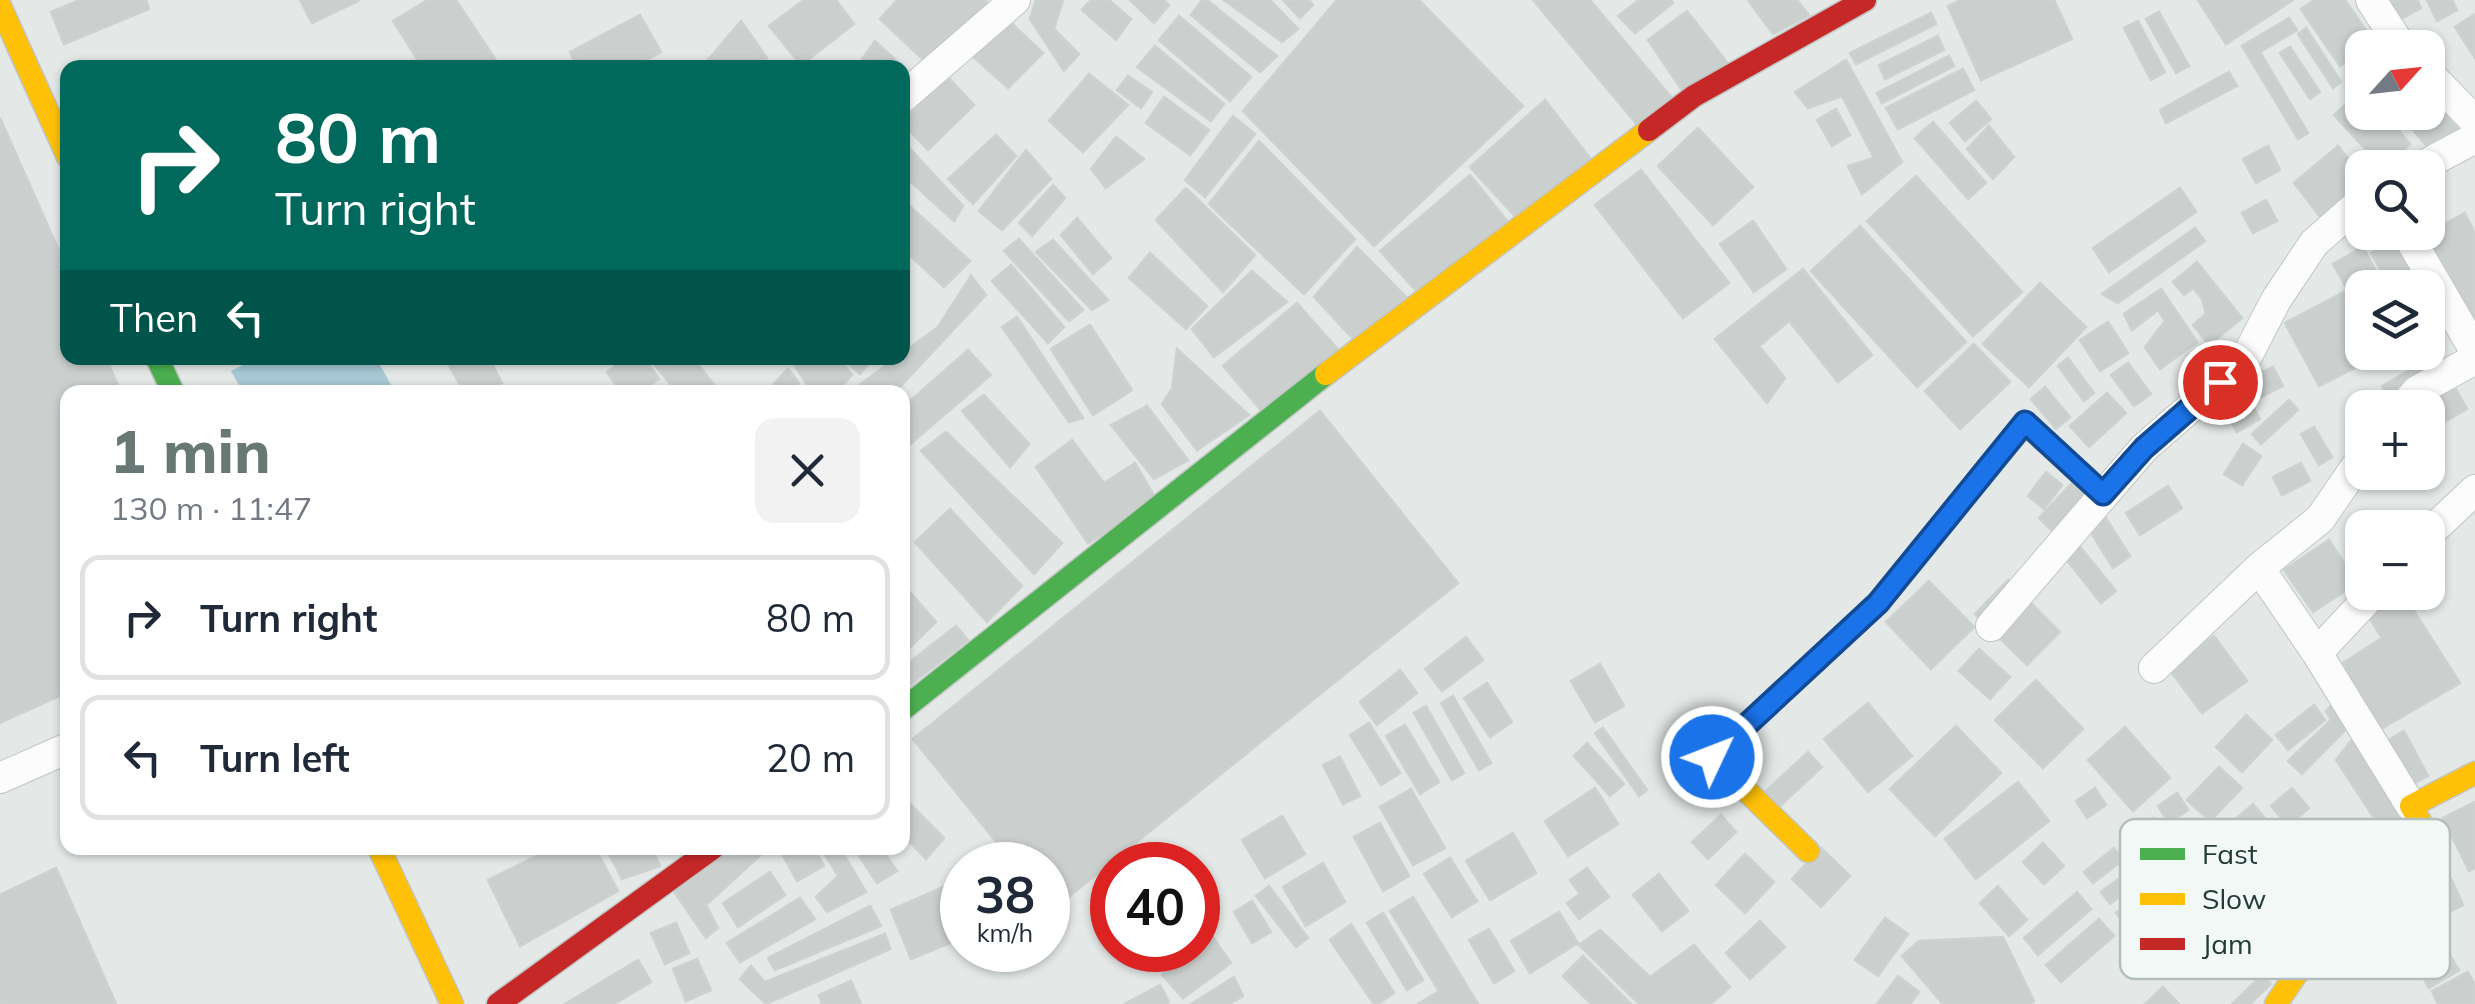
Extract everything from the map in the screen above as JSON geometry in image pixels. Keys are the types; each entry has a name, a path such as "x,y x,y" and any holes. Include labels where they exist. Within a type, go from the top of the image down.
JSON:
{"street":[{"path":"910,91 1015,0"},
{"path":"910,704 1310,385 1694,96 1864,0"},
{"path":"2372,0 2391,30"},
{"path":"0,6 60,139"},
{"path":"2445,90 2475,121"},
{"path":"2445,154 2475,138"},
{"path":"1991,626 2144,448 2245,360 2276,300 2314,243 2345,216"},
{"path":"2416,250 2475,351"},
{"path":"2419,390 2475,360"},
{"path":"1808,851 1712,757 1878,603 2025,422 2103,494"},
{"path":"2154,668 2259,568 2320,520 2345,483"},
{"path":"2445,518 2475,490"},
{"path":"2259,568 2317,653 2419,819"},
{"path":"2317,653 2357,610"},
{"path":"0,778 60,752"},
{"path":"2412,806 2475,772"},
{"path":"382,855 452,1004"},
{"path":"498,1004 704,855"},
{"path":"2276,1004 2294,979"}],"water":[{"path":"243,365 380,365 391,385 239,385 231,371"}],"building":[{"path":"80,0 146,0 149,9 64,44 51,12"},
{"path":"300,0 360,0 312,23"},
{"path":"428,0 456,0 496,60 418,60 393,21"},
{"path":"804,0 836,0 854,24 807,60 797,60 769,26"},
{"path":"897,0 985,0 997,11 929,65 880,19"},
{"path":"1036,0 1063,0 1054,29 1079,54 1064,71 1030,19"},
{"path":"1091,0 1109,0 1131,19 1116,40 1082,10"},
{"path":"1130,0 1164,0 1169,5 1154,23"},
{"path":"1202,0 1277,56 1260,72 1191,15"},
{"path":"1224,0 1270,0 1298,29 1282,42"},
{"path":"1283,0 1309,0 1313,5 1300,18"},
{"path":"1337,0 1419,0 1523,106 1374,246 1243,111"},
{"path":"1533,0 1590,0 1676,103 1644,133"},
{"path":"1639,0 1673,3 1635,33 1618,16"},
{"path":"1748,0 1797,0 1809,15 1773,34"},
{"path":"1961,0 2054,0 2072,39 1981,80 1948,6"},
{"path":"2198,0 2293,0 2226,44"},
{"path":"2314,0 2345,0 2366,30 2345,30 2345,62 2340,66 2301,9"},
{"path":"2387,0 2417,0 2421,8 2399,20"},
{"path":"2427,0 2452,0 2457,10 2437,21"},
{"path":"1687,11 1732,69 1686,96 1648,40"},
{"path":"2159,12 2189,66 2176,73 2146,19"},
{"path":"1931,13 1936,24 1856,64 1850,53"},
{"path":"2475,14 2475,58 2455,27"},
{"path":"640,15 661,52 646,60 574,60 570,52"},
{"path":"1004,16 1043,53 1008,88 968,52"},
{"path":"1179,16 1251,77 1230,101 1159,40"},
{"path":"2289,18 2297,30 2260,52 2308,133 2298,139 2242,46"},
{"path":"741,21 767,58 764,60 708,60"},
{"path":"2138,21 2165,72 2151,80 2124,28"},
{"path":"2306,28 2341,82 2333,88 2298,34"},
{"path":"1938,36 1944,50 1885,79 1879,65"},
{"path":"875,41 896,60 862,60"},
{"path":"1155,46 1224,104 1211,121 1137,67"},
{"path":"2290,47 2320,92 2310,99 2280,53"},
{"path":"1949,56 1954,66 1882,103 1877,93"},
{"path":"1846,60 1902,162 1862,194 1848,166 1874,158 1842,96 1808,108 1795,92"},
{"path":"1963,69 1974,90 1898,129 1886,108"},
{"path":"2229,72 2237,86 2166,123 2160,110"},
{"path":"1089,74 1128,105 1083,152 1049,121"},
{"path":"1128,76 1152,92 1141,108 1117,90"},
{"path":"948,77 974,105 928,150 910,131 910,115"},
{"path":"1164,97 1209,130 1190,155 1146,123"},
{"path":"1545,100 1594,163 1523,225 1470,167"},
{"path":"1976,101 1991,119 1965,141 1950,123"},
{"path":"2345,105 2345,127 2334,115"},
{"path":"1836,109 1850,135 1832,146 1817,120"},
{"path":"2445,115 2459,130 2426,145 2413,130 2445,130"},
{"path":"1233,116 1255,134 1205,197 1185,180"},
{"path":"0,118 60,253 60,365 109,365 118,385 60,385 60,696 0,723"},
{"path":"1933,122 1986,183 1968,199 1915,138"},
{"path":"1989,126 2014,157 1993,179 1967,149"},
{"path":"1698,128 1753,187 1713,225 1658,166"},
{"path":"2348,130 2398,130 2410,144 2403,150 2366,150"},
{"path":"996,135 1016,156 973,204 948,179"},
{"path":"1116,137 1144,159 1106,188 1091,169"},
{"path":"1259,141 1355,239 1304,294 1209,204"},
{"path":"2268,146 2280,170 2256,183 2243,159"},
{"path":"2338,146 2345,155 2345,202 2322,219 2294,183"},
{"path":"910,149 963,206 954,221 910,181"},
{"path":"1026,150 1051,179 1002,230 979,211"},
{"path":"1641,170 1729,283 1683,318 1595,205"},
{"path":"1470,175 1512,227 1420,295 1380,251"},
{"path":"1916,176 2022,292 1973,336 1867,221"},
{"path":"1053,185 1065,198 1032,236 1019,223"},
{"path":"1186,188 1255,255 1223,292 1156,220"},
{"path":"2180,188 2196,212 2109,272 2093,248"},
{"path":"2266,200 2277,221 2253,233 2242,213"},
{"path":"910,206 970,261 944,287 910,255"},
{"path":"2465,213 2475,234 2475,325 2445,284 2445,270 2435,270 2421,250 2445,250 2445,224"},
{"path":"1077,218 1111,258 1093,274 1061,235"},
{"path":"1753,221 1786,269 1754,292 1720,244"},
{"path":"1860,226 1966,342 1917,387 1811,271"},
{"path":"2195,228 2205,241 2118,303 2102,294"},
{"path":"1019,239 1083,310 1069,321 1004,251"},
{"path":"1053,240 1108,300 1092,310 1036,252"},
{"path":"1357,247 1406,297 1355,341 1314,297"},
{"path":"2365,250 2375,270 2345,270 2345,286 2333,264"},
{"path":"2409,250 2420,270 2381,270 2371,253"},
{"path":"1150,253 1207,306 1186,329 1129,278"},
{"path":"2197,262 2242,318 2209,345 2193,325 2206,314 2202,299 2193,288 2184,295 2173,282"},
{"path":"1011,265 1064,327 1048,343 992,281"},
{"path":"1803,269 1872,355 1838,382 1789,321 1759,346 1785,378 1767,403 1715,339"},
{"path":"1252,271 1287,302 1214,357 1192,329"},
{"path":"971,276 986,295 902,385 859,385 887,365 910,365 910,348 938,327"},
{"path":"2040,283 2086,327 2029,387 1983,344"},
{"path":"2161,289 2197,342 2160,369 2145,347 2165,321 2158,310 2132,330 2124,314"},
{"path":"2344,292 2345,370 2350,370 2319,386 2285,323"},
{"path":"1297,303 1343,355 1261,410 1223,366"},
{"path":"1017,317 1083,418 1069,422 1002,327"},
{"path":"2108,322 2128,353 2100,371 2080,340"},
{"path":"1090,325 1132,390 1093,415 1051,349"},
{"path":"1974,344 2010,382 1960,429 1925,391"},
{"path":"1177,349 1249,415 1197,450 1162,404 1172,389"},
{"path":"968,350 991,375 910,444 910,401"},
{"path":"2068,358 2094,393 2084,401 2058,366"},
{"path":"2128,363 2151,394 2134,406 2111,375"},
{"path":"449,365 493,365 502,383 498,385 460,385"},
{"path":"617,365 649,365 659,379 650,385 616,385 607,372"},
{"path":"655,365 699,365 714,385 671,385"},
{"path":"794,365 844,365 852,375 843,385 807,385"},
{"path":"850,365 867,365 860,374"},
{"path":"2273,367 2283,386 2255,400 2245,381"},
{"path":"788,369 799,383 797,385 773,385"},
{"path":"2445,369 2467,409 2445,421 2445,390 2384,390 2382,386 2410,370"},
{"path":"2045,387 2070,417 2056,429 2031,399"},
{"path":"2107,393 2126,413 2089,447 2070,426"},
{"path":"984,395 1029,444 1010,467 962,411"},
{"path":"2248,398 2260,419 2237,432 2225,411"},
{"path":"2289,400 2298,410 2261,444 2252,434"},
{"path":"1147,406 1188,460 1154,479 1111,425"},
{"path":"1320,411 1458,583 1137,842 1090,842 1090,880 1070,896 1070,842 996,842 913,739"},
{"path":"2314,427 2332,457 2319,465 2301,434"},
{"path":"946,432 1062,543 1034,574 921,451"},
{"path":"1072,440 1104,483 1135,463 1156,499 1088,543 1036,467"},
{"path":"2243,444 2261,456 2242,485 2224,474"},
{"path":"2301,463 2310,481 2282,495 2273,477"},
{"path":"2046,472 2062,485 2044,509 2028,496"},
{"path":"2074,481 2092,498 2056,535 2039,518"},
{"path":"2168,486 2182,508 2140,535 2126,513"},
{"path":"950,509 1022,586 987,622 915,542"},
{"path":"2102,512 2130,556 2113,568 2085,523"},
{"path":"2073,538 2116,591 2101,603 2058,549"},
{"path":"2329,540 2345,565 2345,591 2313,612 2284,570"},
{"path":"2008,580 2060,632 2027,665 1975,614"},
{"path":"1929,581 1974,627 1931,669 1886,622"},
{"path":"910,592 936,622 910,647"},
{"path":"2378,610 2413,610 2460,683 2379,730 2343,663 2382,638 2368,616"},
{"path":"956,626 968,640 910,685 910,662"},
{"path":"2214,636 2247,681 2202,713 2169,669"},
{"path":"1466,637 1483,660 1442,691 1425,669"},
{"path":"1979,649 2010,677 1990,699 1959,671"},
{"path":"1600,664 1624,706 1595,722 1571,681"},
{"path":"1400,670 1417,693 1377,725 1360,702"},
{"path":"2036,680 2083,729 2043,768 1995,720"},
{"path":"1487,683 1512,722 1490,737 1464,698"},
{"path":"1453,696 1491,763 1479,770 1441,703"},
{"path":"2336,701 2351,724 2302,774 2288,761 2331,720 2326,711"},
{"path":"1868,703 1912,756 1868,792 1824,739"},
{"path":"2314,705 2325,720 2288,750 2276,735"},
{"path":"1426,706 1464,773 1452,780 1414,713"},
{"path":"2246,715 2272,740 2242,772 2216,747"},
{"path":"1369,723 1400,773 1381,785 1350,735"},
{"path":"1405,725 1439,782 1420,794 1386,736"},
{"path":"1956,726 2001,773 1935,836 1890,789"},
{"path":"2125,727 2170,778 2133,811 2088,760"},
{"path":"1603,728 1647,790 1639,796 1595,733"},
{"path":"2404,731 2428,776 2409,786 2385,742"},
{"path":"2355,736 2406,817 2375,819 2336,760"},
{"path":"1587,743 1624,784 1610,796 1574,756"},
{"path":"1699,749 1708,760 1681,781 1672,770"},
{"path":"1808,752 1822,767 1780,806 1766,791"},
{"path":"1340,757 1360,796 1343,804 1323,765"},
{"path":"2219,767 2242,788 2212,819 2187,800"},
{"path":"2018,782 2049,821 1976,879 1945,839"},
{"path":"1595,788 1618,824 1568,856 1545,821"},
{"path":"2095,788 2106,805 2087,818 2076,801"},
{"path":"2292,788 2309,808 2296,819 2282,819 2271,806"},
{"path":"1411,789 1445,848 1413,865 1380,807"},
{"path":"2177,793 2188,810 2175,819 2166,819 2158,806"},
{"path":"2475,802 2475,868 2469,871 2450,832 2450,819 2443,818"},
{"path":"910,804 944,838 926,859 910,842"},
{"path":"2253,804 2266,819 2235,819"},
{"path":"1721,815 1736,832 1708,859 1692,842"},
{"path":"1282,816 1305,854 1265,878 1242,840"},
{"path":"1380,823 1409,876 1383,891 1354,837"},
{"path":"1513,833 1536,873 1490,900 1466,861"},
{"path":"2043,843 2064,866 2044,884 2023,862"},
{"path":"1821,848 1850,876 1821,907 1792,879"},
{"path":"2114,848 2120,856 2120,862 2093,883 2084,872"},
{"path":"1745,854 1774,882 1745,913 1716,885"},
{"path":"539,855 599,855 618,891 520,946 488,880"},
{"path":"610,855 655,855 660,866 622,879"},
{"path":"720,855 761,855 706,905 718,928 706,938 673,890"},
{"path":"783,855 818,855 824,866 797,881"},
{"path":"825,855 844,855 866,892 827,912 816,897 838,876"},
{"path":"859,855 886,855 897,871 877,883"},
{"path":"1450,858 1477,901 1452,917 1424,874"},
{"path":"1323,863 1345,902 1306,926 1283,887"},
{"path":"56,868 116,1004 0,1004 0,895"},
{"path":"1587,868 1609,897 1579,919 1567,903 1580,894 1570,880"},
{"path":"770,872 785,895 738,927 723,903"},
{"path":"1659,874 1688,911 1662,931 1633,895"},
{"path":"2450,877 2463,905 2450,912"},
{"path":"2120,878 2120,896 2110,904 2101,892"},
{"path":"1269,886 1308,938 1296,947 1256,896"},
{"path":"1998,886 2027,920 2009,936 1980,903"},
{"path":"940,889 940,947 911,959 891,910"},
{"path":"2077,892 2091,909 2038,955 2024,938"},
{"path":"1413,897 1478,1004 1418,1004 1439,991 1390,911"},
{"path":"800,898 815,919 740,962 727,943"},
{"path":"1252,901 1271,932 1252,943 1234,912"},
{"path":"870,906 881,926 775,970 768,958"},
{"path":"1559,912 1578,943 1530,973 1511,941"},
{"path":"1383,913 1423,980 1407,990 1367,923"},
{"path":"1885,918 1908,934 1878,976 1855,960"},
{"path":"2099,919 2114,936 2061,982 2046,965"},
{"path":"1760,921 1785,947 1750,979 1726,953"},
{"path":"676,923 689,953 665,964 651,933"},
{"path":"1351,924 1394,993 1378,1004 1374,1004 1330,940"},
{"path":"1489,929 1514,971 1494,983 1469,940"},
{"path":"1600,930 1650,977 1694,945 1730,987 1711,1004 1639,1004 1579,945"},
{"path":"885,934 890,949 766,1004 740,979 751,966 765,982"},
{"path":"2003,937 2034,1001 2030,1004 1943,1004 1902,956 1919,941"},
{"path":"1220,947 1231,963 1220,971"},
{"path":"2450,955 2459,970 2450,975"},
{"path":"1583,956 1631,1004 1591,1004 1563,976"},
{"path":"697,959 711,990 686,1001 673,969"},
{"path":"638,960 651,982 614,1004 565,1004"},
{"path":"1166,972 1219,972 1183,998 1162,975"},
{"path":"2468,972 2475,985 2475,1004 2438,1004 2432,991"},
{"path":"1898,976 1919,992 1910,1004 1877,1004"},
{"path":"1234,977 1243,996 1229,1004 1191,1004"},
{"path":"2258,979 2271,984 2250,1004 2232,1004"},
{"path":"2424,979 2444,979 2429,988"},
{"path":"851,981 861,1004 822,1004 819,995"},
{"path":"1160,985 1169,1002 1124,1004"},
{"path":"2163,987 2179,1004 2145,1004"}],"traffic: fast":[{"path":"160,365 170,385"},
{"path":"910,704 1326,374"},
{"path":"1996,458 2025,423 2103,494"}],"traffic: slow":[{"path":"0,6 60,139"},
{"path":"1326,374 1649,130"},
{"path":"1808,851 1712,757 1878,603 1996,458"},
{"path":"2419,819 2411,806 2475,773"},
{"path":"382,855 452,1004"},
{"path":"2276,1004 2293,979"}],"traffic: jam":[{"path":"1649,130 1694,96 1865,0"},
{"path":"498,1004 703,855"}],"route":[{"path":"1712,757 1878,603 2025,422 2103,494 2144,448 2220,382"}]}
